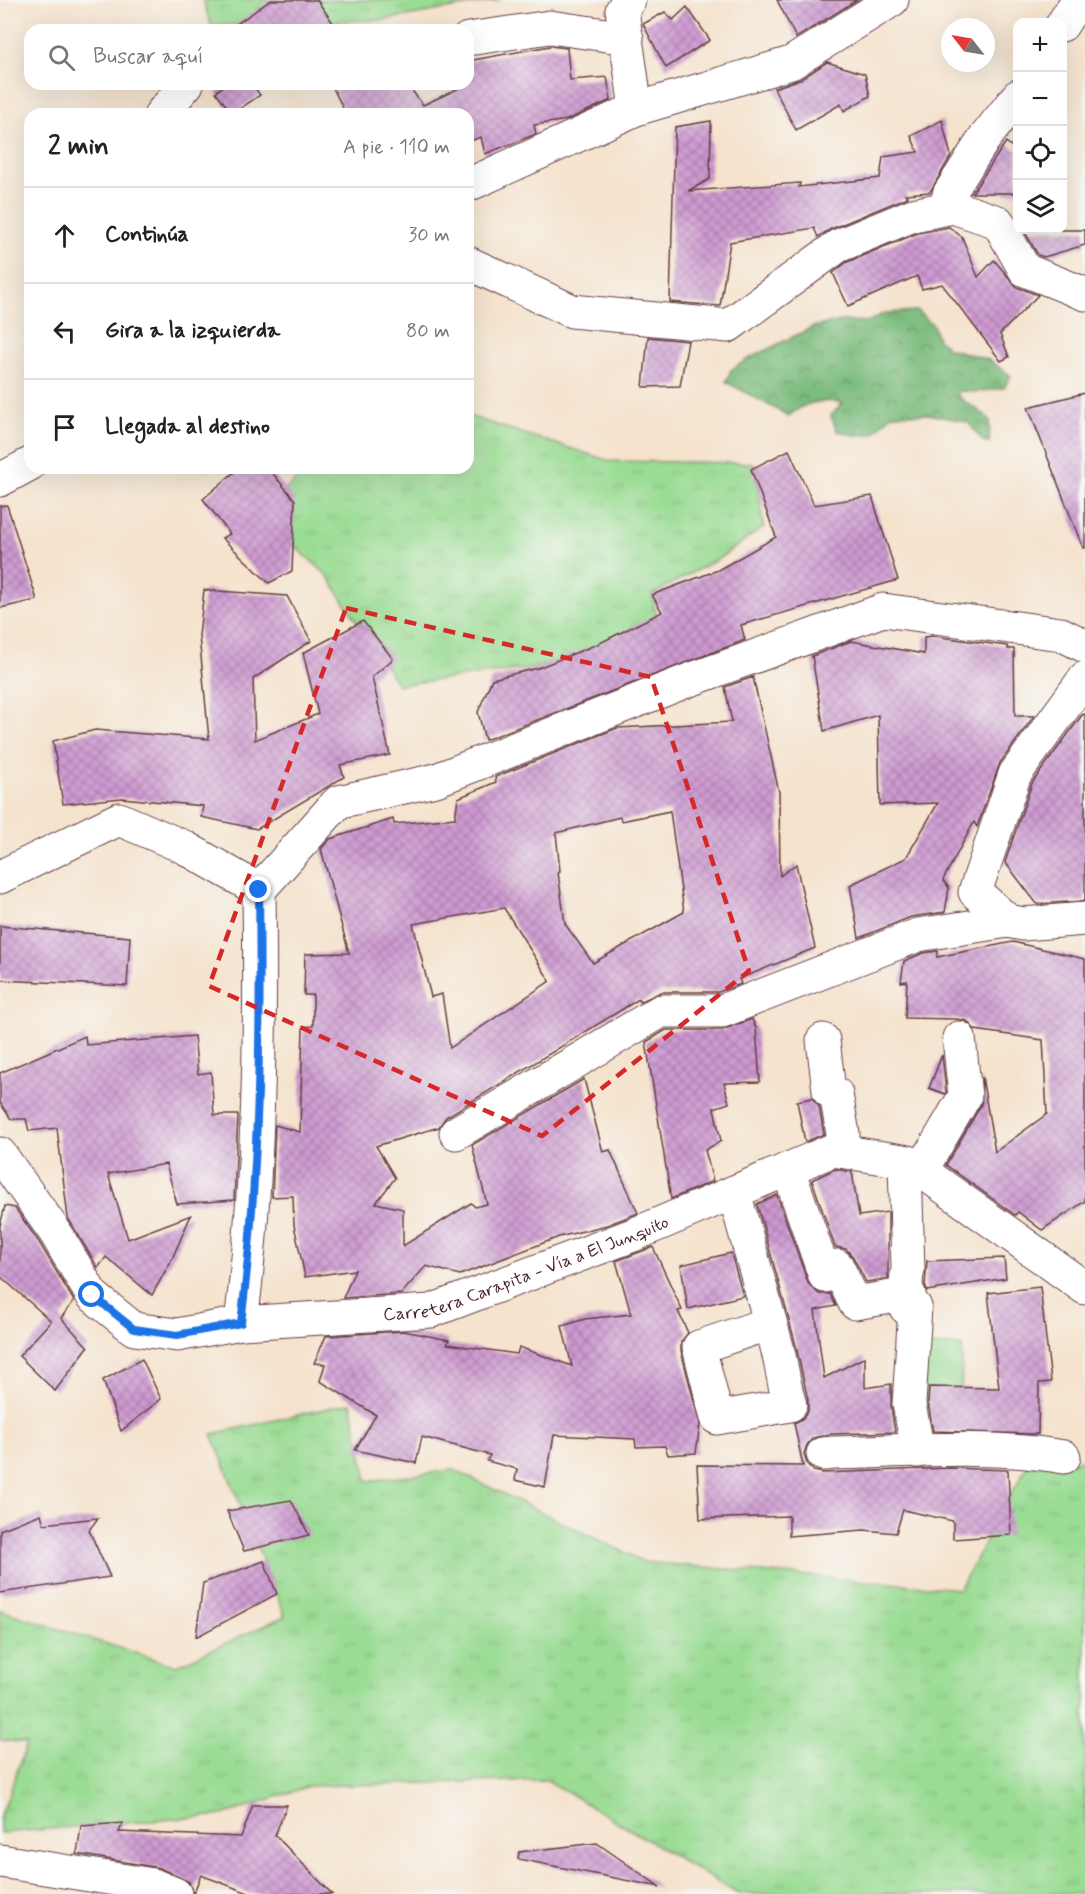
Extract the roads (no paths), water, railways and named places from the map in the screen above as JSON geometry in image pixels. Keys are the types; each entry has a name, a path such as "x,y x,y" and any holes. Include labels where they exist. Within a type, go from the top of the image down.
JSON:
{"street":[{"path":"628,0 622,10 636,109"},
{"path":"474,182 636,109 791,63 892,0"},
{"path":"1066,18 1078,0"},
{"path":"474,38 550,27 627,39"},
{"path":"166,108 182,90"},
{"path":"953,207 949,194 984,139 1013,101"},
{"path":"474,266 572,311 728,327 838,246 913,215 953,207 998,222 1025,270 1085,294"},
{"path":"0,480 24,467"},
{"path":"241,1323 250,1252 258,1115 259,890 338,802 436,780 684,682 883,610 1061,634 1085,646"},
{"path":"1008,921 975,891 1015,774 1085,678"},
{"path":"0,877 119,819 184,847 259,890"},
{"path":"456,1133 661,1011 722,1011 918,935 1008,921 1023,924 1085,919"},
{"path":"918,1450 909,1404 915,1307 906,1308 909,1294 905,1279 908,1270 913,1166 965,1096 959,1038"},
{"path":"823,1040 829,1091 836,1094 843,1134 843,1151"},
{"name":"Carretera Carapita - Vía a El Junquito","path":"0,1154 55,1232 92,1295 134,1329 177,1335 241,1323 431,1311 633,1235 832,1150 913,1166 1085,1288"},
{"path":"788,1169 825,1276 837,1266 855,1303 909,1294"},
{"path":"734,1192 770,1323"},
{"path":"834,1453 918,1450 1037,1452 1064,1457"},
{"path":"0,1861 153,1885 175,1894"}]}
